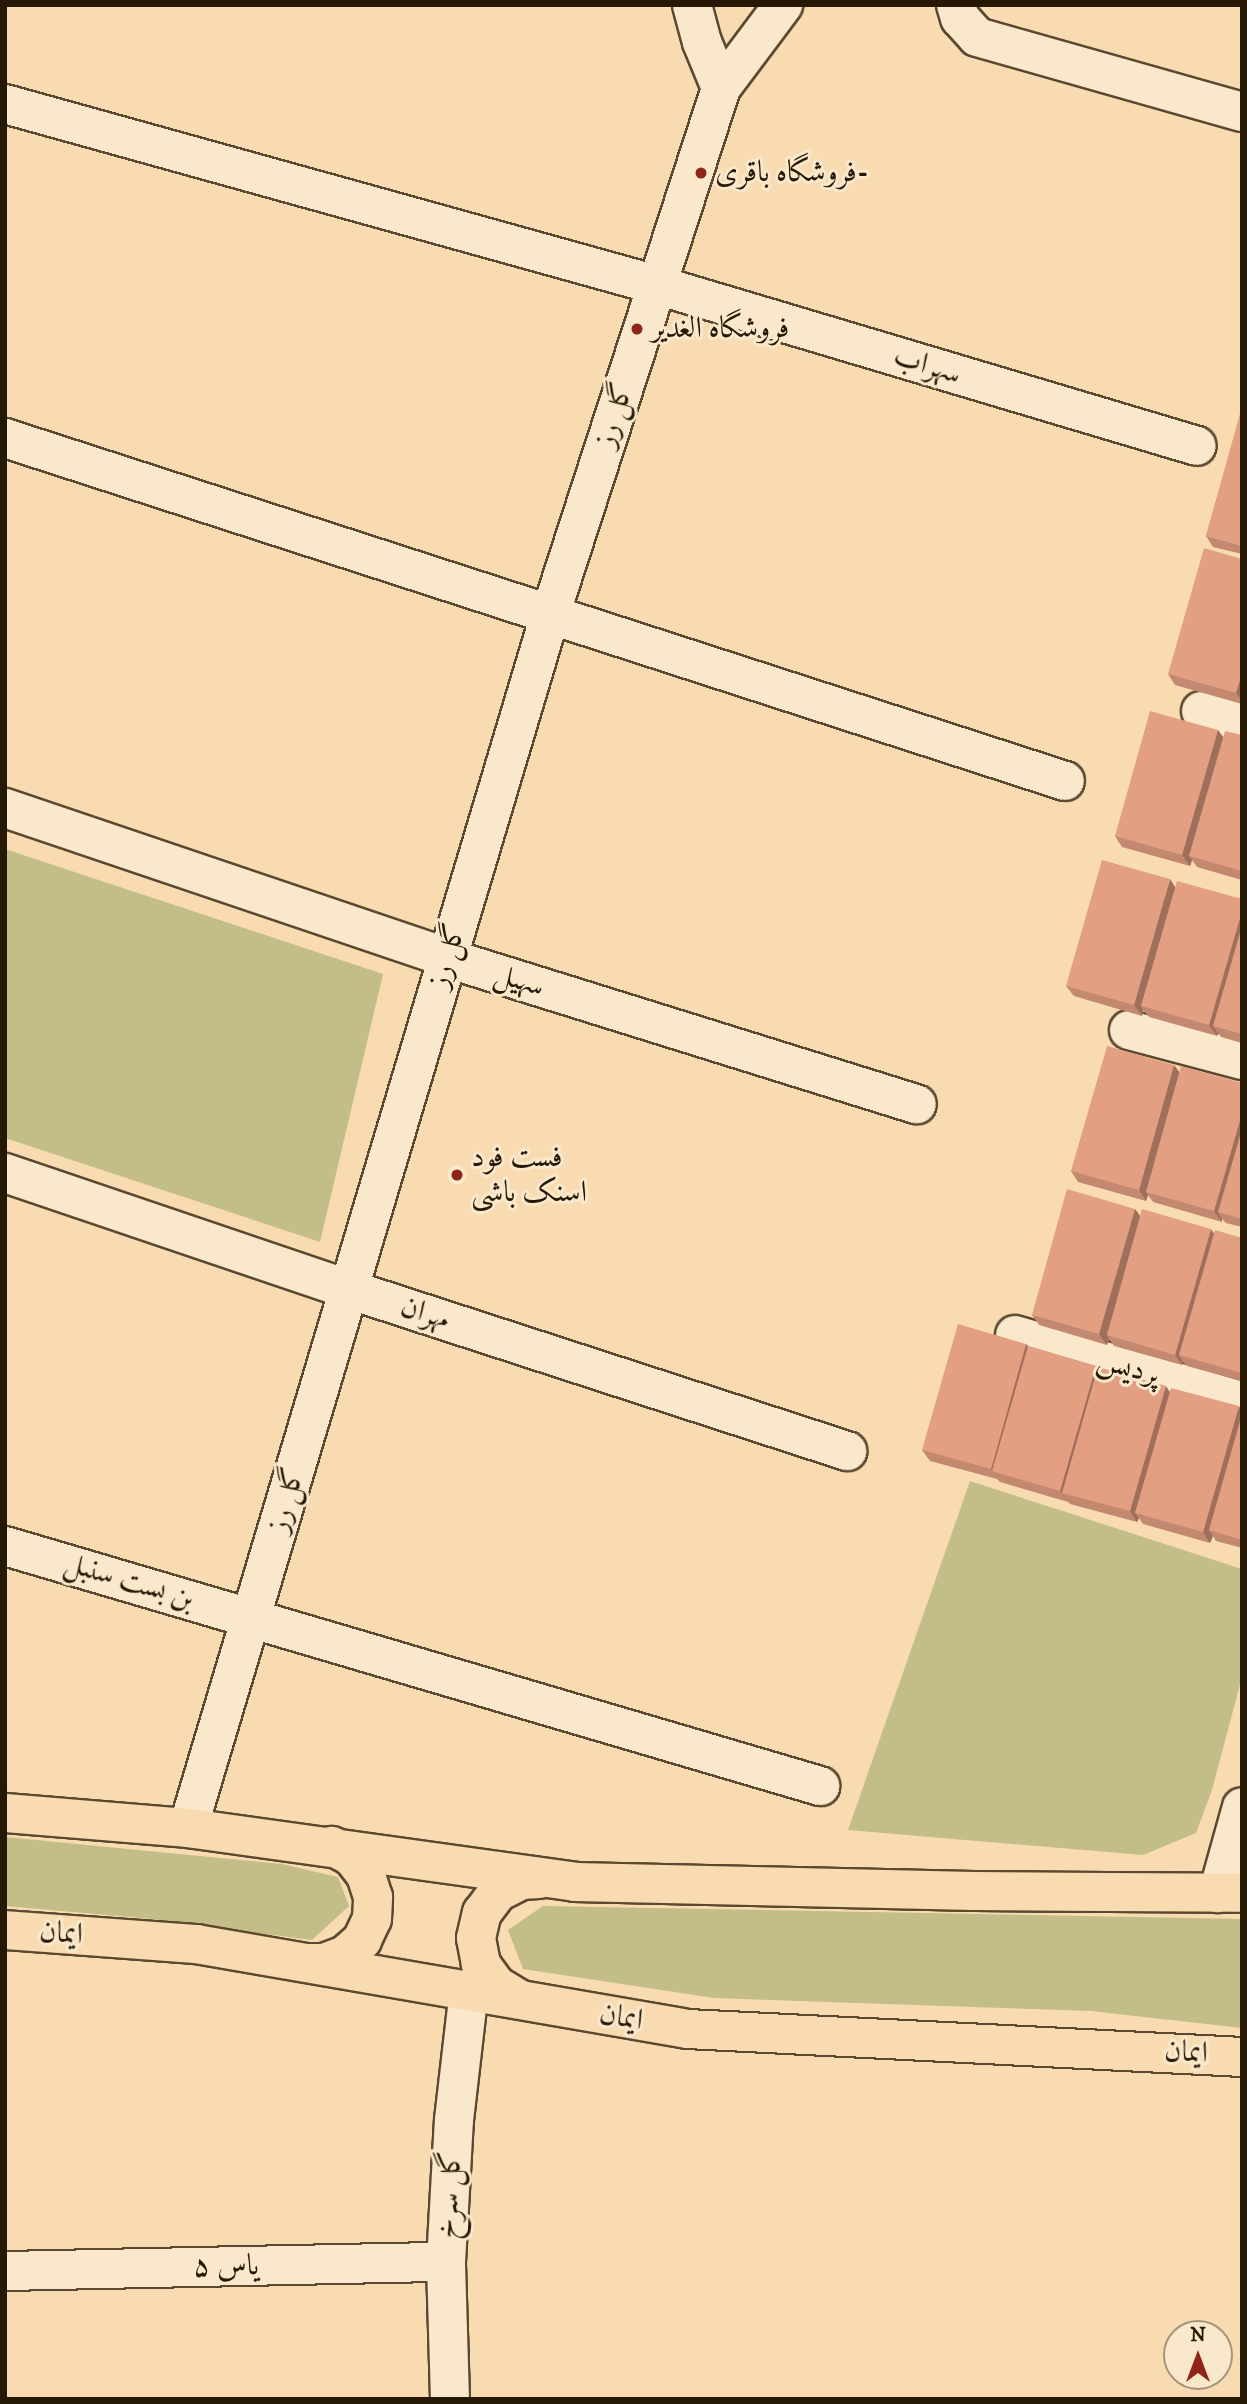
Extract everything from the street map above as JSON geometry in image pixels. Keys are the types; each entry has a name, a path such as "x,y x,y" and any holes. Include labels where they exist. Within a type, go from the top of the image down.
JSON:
{"main road":[{"path":"5,1813 188,1828 575,1882 961,1891 1230,1893"},
{"path":"301,1962 324,1963 345,1955 362,1940 372,1919 373,1897 366,1875 352,1857 332,1846"},
{"path":"519,1999 496,1985 481,1964 475,1938 482,1913 498,1892 522,1880 549,1879"},
{"name":"ایمان","path":"5,1930 196,1944 688,2029 1242,2057"}],"street":[{"path":"692,5 721,88"},
{"name":"گل رز","path":"188,1828 550,615 721,88 783,5"},
{"path":"956,5 960,18 977,37 1242,112"},
{"name":"سهراب","path":"5,104 657,285 1197,446"},
{"path":"5,438 1065,781"},
{"path":"1201,711 1242,723"},
{"name":"سهیل","path":"5,808 447,958 917,1104"},
{"path":"1129,1030 1242,1060"},
{"name":"مهران","path":"5,1173 348,1289 846,1451"},
{"name":"پردیس","path":"1015,1335 1242,1401"},
{"name":"بن بست سنبل","path":"5,1546 820,1786"},
{"path":"1230,1893 1242,1807"},
{"name":"گل سرخ","path":"450,2399 446,2262 454,2120 468,1992"},
{"name":"یاس ۵","path":"5,2271 446,2262"}],"shaded area":[{"path":"5,849 383,974 320,1242 5,1138"},
{"path":"970,1481 1242,1569 1242,1677 1212,1790 1196,1833 1143,1855 848,1830"},
{"path":"5,1837 282,1864 338,1877 349,1906 312,1940 152,1919 5,1906"},
{"path":"543,1906 1242,1919 1242,2028 1091,2011 714,1998 523,1969 508,1930"}],"building":[{"path":"1242,410 1242,546 1206,536"},
{"path":"1204,548 1242,559 1242,673 1236,693 1168,674"},
{"path":"1150,711 1218,730 1182,855 1115,836"},
{"path":"1225,731 1242,735 1242,871 1189,856"},
{"path":"1102,860 1170,879 1134,1005 1066,986"},
{"path":"1177,881 1242,899 1242,911 1209,1025 1141,1006"},
{"path":"1242,926 1242,1034 1213,1026"},
{"path":"1107,1046 1174,1065 1139,1190 1071,1171"},
{"path":"1181,1066 1242,1083 1242,1113 1214,1211 1146,1192"},
{"path":"1242,1129 1242,1219 1218,1212"},
{"path":"1067,1189 1135,1209 1099,1334 1032,1315"},
{"path":"1142,1209 1211,1229 1175,1355 1107,1335"},
{"path":"1215,1230 1242,1238 1242,1373 1179,1355"},
{"path":"958,1324 1026,1344 991,1469 922,1450"},
{"path":"1028,1346 1096,1366 1060,1491 992,1471"},
{"path":"1098,1367 1166,1386 1130,1511 1062,1493"},
{"path":"1171,1388 1239,1406 1203,1532 1135,1513"},
{"path":"1242,1414 1242,1540 1209,1530"}],"place":[{"name":"فروشگاه باقری-","path":"701,173"},
{"name":"فروشگاه الغدیر","path":"637,329"},
{"name":"فست فود اسنک باشی","path":"457,1175"}]}
